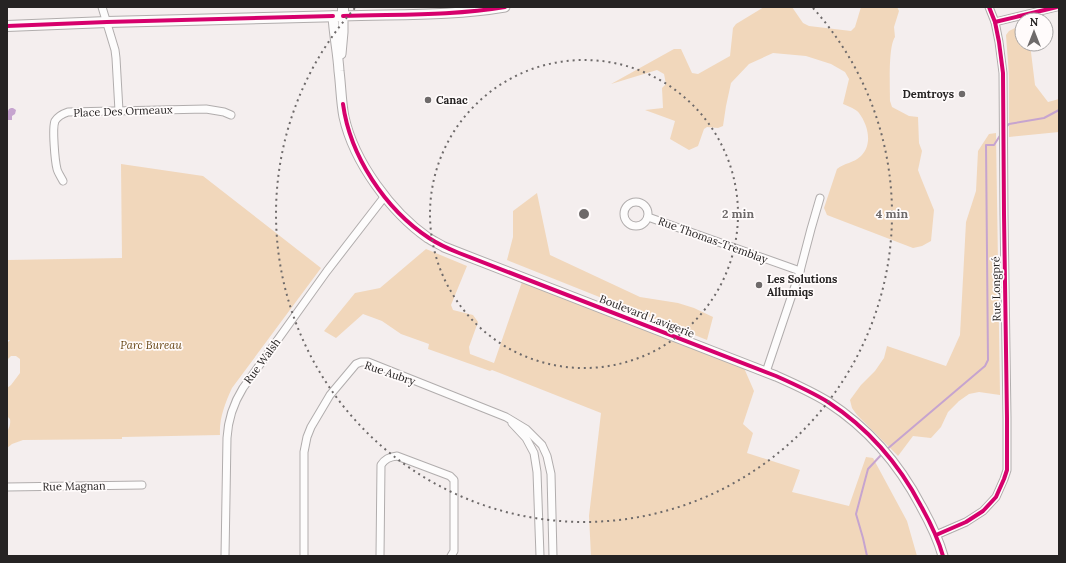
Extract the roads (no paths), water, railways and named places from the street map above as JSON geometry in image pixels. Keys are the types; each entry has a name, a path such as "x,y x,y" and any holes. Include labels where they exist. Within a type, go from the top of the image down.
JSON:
{"main road":[{"path":"7,26 338,12"}],"street":[{"path":"102,7 115,50 119,111"},
{"path":"338,12 454,12 505,7"},
{"name":"Rue Longpré","path":"936,535 966,522 983,511 996,497 1003,483 1007,470 1003,73 995,22 989,7"},
{"path":"995,22 1057,7"},
{"name":"Boulevard Lavigerie","path":"338,12 343,32 339,71 344,118 355,148 366,169 385,196 402,216 428,238 444,247 766,372 799,386 828,402 854,421 870,436 902,472 936,535 943,556"},
{"name":"Place Des Ormeaux","path":"63,181 57,170 54,129 56,121 62,114 68,112 206,109 224,112 231,115"},
{"name":"Rue Walsh","path":"225,556 227,438 229,420 233,406 243,388 327,271 385,196"},
{"path":"766,372 800,271 820,198"},
{"name":"Rue Thomas-Tremblay","path":"648,217 800,271"},
{"name":"Rue Aubry","path":"304,556 304,452 307,438 311,427 330,395 356,364 361,362 368,362 506,417 526,429 542,445 552,474 553,556"},
{"name":"Rue Aubry","path":"506,417 526,438 534,454 537,472 540,556"},
{"path":"380,556 381,465 384,460 389,457 397,456 450,476 454,480 454,551 451,556"},
{"name":"Rue Magnan","path":"7,487 142,485"}],"waterway":[{"path":"1006,127 1009,124 1044,118 1059,110"},
{"path":"886,450 985,366 988,360 986,145 994,145 1001,134"},
{"path":"867,556 856,514 868,469 882,454"}],"place":[{"name":"Demtroys","path":"962,94"},
{"name":"Canac","path":"428,100"},
{"name":"Les Solutions Allumiqs","path":"759,285"}],"park label":[{"name":"Parc Bureau","path":"151,345"}]}
